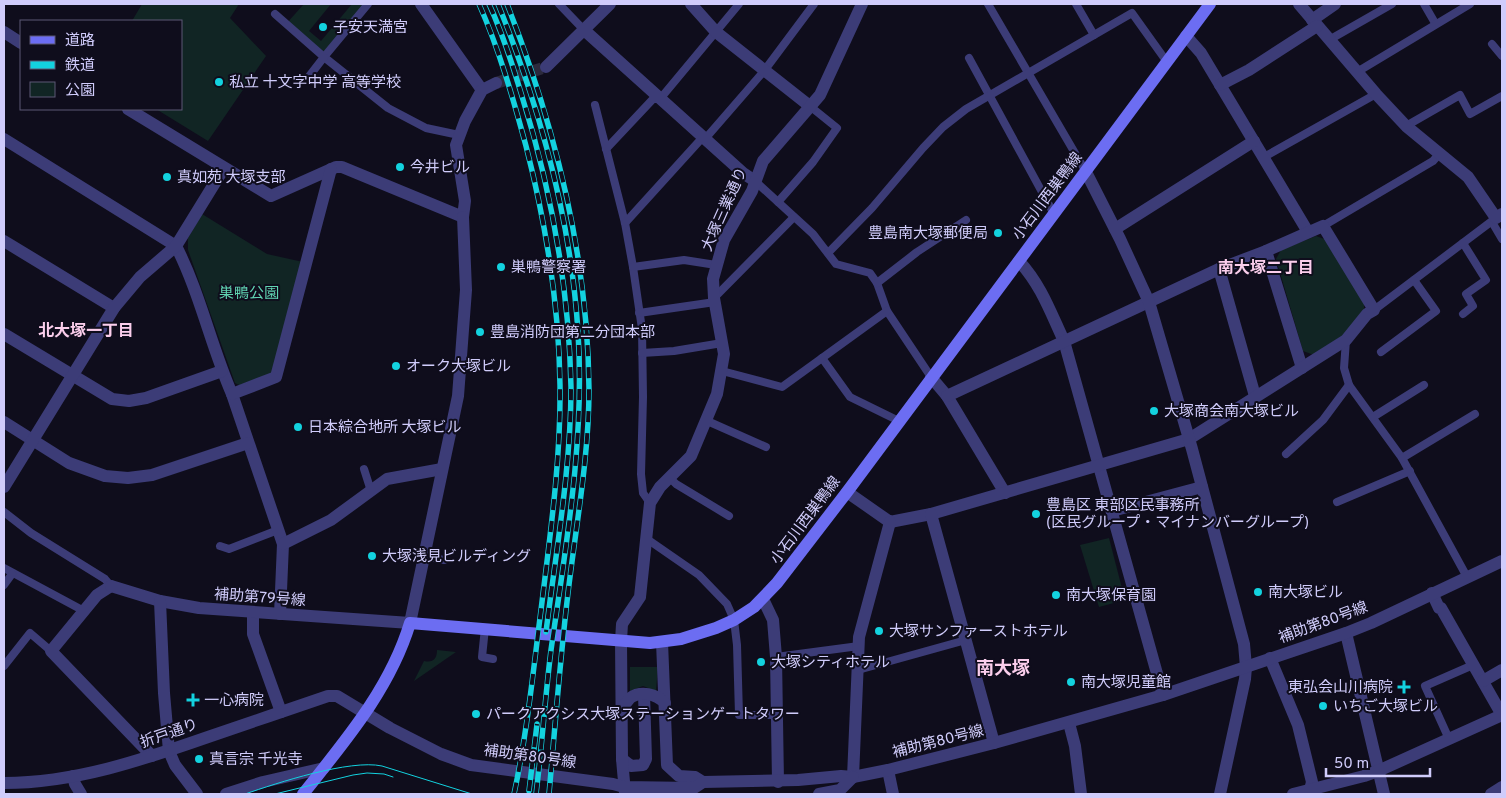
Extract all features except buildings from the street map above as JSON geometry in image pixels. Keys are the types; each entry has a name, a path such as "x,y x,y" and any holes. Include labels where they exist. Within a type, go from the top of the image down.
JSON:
{"main road":[{"name":"小石川西巣鴨線","path":"410,623 638,642 662,642 697,634 734,620 754,607 777,583 847,492 931,377 1086,172 1207,5"},
{"path":"303,794 366,713 385,682 403,645 410,623"}],"street":[{"path":"421,4 482,90"},
{"path":"546,67 610,4"},
{"path":"691,4 716,32 811,107"},
{"name":"大塚三業通り","path":"625,791 622,759 622,624 640,597 650,503 669,477 691,456 717,394 724,354 713,279 716,265 724,240 752,191 763,161 820,95 862,4"},
{"path":"1299,4 1406,126 1468,177 1497,218"},
{"path":"1220,85 1249,70 1314,23 1335,4"},
{"path":"583,29 743,173 755,181"},
{"path":"4,32 20,42"},
{"path":"1186,36 1201,53 1308,232"},
{"path":"410,623 458,396 466,290 463,217 465,202 456,145 465,121 482,90 496,83"},
{"path":"130,110 271,196 342,167 463,217"},
{"path":"4,139 176,246 186,265 283,544 280,614"},
{"path":"1116,229 1254,140"},
{"path":"4,487 114,308 140,277 176,246 224,168"},
{"path":"232,394 276,377 331,170"},
{"path":"1086,172 1116,229 1149,302 1189,439 1244,644 1246,667 1220,794"},
{"path":"847,492 890,522 931,514 1189,439 1346,340 1367,314 1374,310 1323,226 1219,269 946,396"},
{"path":"4,241 114,308"},
{"path":"1266,251 1302,368"},
{"path":"1019,261 1040,288 1064,341 1163,695"},
{"path":"1219,269 1255,396"},
{"path":"4,334 112,399 129,401 146,398 222,371"},
{"path":"931,377 946,396 1005,492"},
{"path":"4,422 69,463 105,476 128,478 152,475 248,443"},
{"path":"283,544 331,520 387,479 442,469"},
{"path":"1112,511 1202,487"},
{"path":"931,514 994,743"},
{"path":"819,794 840,790 853,777 859,637 890,522"},
{"name":"補助第80号線","path":"366,713 441,754 472,765 613,784 625,791 694,788 703,782 778,782 841,776 853,777 994,743 1163,695 1346,633 1502,561"},
{"path":"111,586 97,595 51,651 152,756"},
{"name":"補助第79号線","path":"111,586 160,601 199,608 410,623"},
{"path":"1293,794 1309,792 1378,771 1502,715 1432,593"},
{"path":"763,599 773,620 776,657 778,782"},
{"path":"160,601 168,750 175,766 197,794"},
{"path":"253,613 253,634 281,712"},
{"path":"1346,633 1384,794"},
{"path":"653,789 662,784 667,765 662,642"},
{"path":"1270,658 1298,725 1312,782 1309,792"},
{"path":"1482,681 1502,670"},
{"path":"622,708 630,699 644,694 656,696 665,703"},
{"path":"622,759 631,766 643,765 646,759 644,694"},
{"name":"折戸通り","path":"4,783 39,781 104,770 152,756 328,696 337,696 366,713"},
{"path":"1069,723 1075,746 1081,794"},
{"path":"667,765 679,776 695,777 703,782"},
{"path":"226,794 264,782 324,768"},
{"path":"888,770 893,794"},
{"path":"73,776 81,794"},
{"path":"1491,794 1502,787"}],"lane":[{"path":"307,79 368,4"},
{"path":"559,4 583,29"},
{"path":"606,149 653,99 660,99 738,4"},
{"path":"625,223 764,70 814,4"},
{"path":"988,4 1030,73 1055,121 1086,172"},
{"path":"1076,4 1094,35"},
{"path":"1329,40 1392,4"},
{"path":"1424,4 1436,24"},
{"path":"1357,72 1470,4"},
{"path":"275,14 324,57 388,108 426,128 459,135"},
{"path":"828,253 872,208 943,127 966,109 1094,35 1132,14 1167,62"},
{"path":"1492,44 1502,56"},
{"path":"969,58 1054,214"},
{"path":"1264,157 1376,94"},
{"path":"1406,126 1460,95 1470,114 1502,96"},
{"path":"595,105 625,223 640,313 644,397 641,474 643,493 650,503"},
{"path":"778,202 813,162 837,128 811,107"},
{"path":"1323,226 1433,161 1440,153"},
{"path":"755,181 813,234 836,264 870,273 877,282 887,311 931,377"},
{"path":"640,313 715,300 794,217"},
{"path":"1374,310 1497,218 1502,239"},
{"path":"877,282 917,252 966,220"},
{"path":"1463,243 1486,280 1466,294 1473,306 1463,314"},
{"path":"633,267 684,260 716,265"},
{"path":"1381,352 1436,311 1414,280"},
{"path":"722,371 782,386 887,311"},
{"path":"1346,340 1344,368 1349,385 1374,417 1410,471 1467,577"},
{"path":"642,353 674,351 722,343"},
{"path":"822,358 850,397 899,421"},
{"path":"1286,454 1323,420 1349,385"},
{"path":"1374,417 1424,385"},
{"path":"1402,458 1475,414"},
{"path":"705,420 766,446"},
{"path":"364,469 371,491"},
{"path":"1337,502 1410,471"},
{"path":"669,477 676,484 729,516"},
{"path":"4,512 31,533 106,579 111,586"},
{"path":"220,546 229,549 278,530"},
{"path":"646,540 699,575 726,601 734,620 737,645 739,715 777,715"},
{"path":"424,556 444,560"},
{"path":"4,568 84,611"},
{"path":"4,585 12,574"},
{"path":"485,628 482,657 493,659"},
{"path":"4,666 30,633 51,651"},
{"path":"858,670 966,640"},
{"path":"776,657 859,646"},
{"path":"1449,739 1425,686 1473,665"}],"green space":[{"name":"私立 十文字中学 高等学校","path":"142,4 239,4 230,18 266,56 208,141 158,110 182,110 182,20 133,20"},
{"path":"304,4 331,4 309,31 321,41 352,4 364,4 321,55 286,24"},
{"name":"巣鴨公園","path":"202,214 267,254 303,262 272,375 241,386 235,383 188,250 188,238"},
{"path":"1316,236 1327,240 1364,303 1364,311 1342,336 1314,355 1303,351 1276,259 1281,250"},
{"path":"1109,538 1125,600 1099,607 1080,545"},
{"path":"437,650 456,652 414,681 424,661 434,660"},
{"path":"630,667 658,667 656,691 643,686 630,691"}],"tunnel":[{"path":"496,83 546,67"}],"tram line":[{"path":"245,794 314,773 368,765 382,766 472,794"},
{"path":"275,794 353,775 367,773 384,774 393,777"}],"railway":[{"path":"479,4 505,74 521,128 540,205 554,294 559,355 560,413 554,498 523,749 514,794"},
{"path":"489,4 514,70 532,129 549,201 567,312 571,387 568,448 546,632"},
{"path":"498,4 527,83 551,165 561,206 568,248 578,332 579,412 573,492 551,650 536,794"},
{"path":"507,4 540,97 566,192 583,290 587,339 589,389 587,440 565,618 549,794"},
{"path":"529,791 537,724"}],"place":[{"name":"子安天満宮","path":"323,27"},
{"name":"私立 十文字中学 高等学校","path":"219,82"},
{"name":"今井ビル","path":"400,167"},
{"name":"真如苑 大塚支部","path":"167,177"},
{"name":"豊島南大塚郵便局","path":"998,233"},
{"name":"巣鴨警察署","path":"501,267"},
{"name":"豊島消防団第二分団本部","path":"480,332"},
{"name":"オーク大塚ビル","path":"396,366"},
{"name":"大塚商会南大塚ビル","path":"1154,411"},
{"name":"日本綜合地所 大塚ビル","path":"298,427"},
{"name":"豊島区 東部区民事務所 (区民グループ・マイナンバーグループ)","path":"1036,514"},
{"name":"大塚浅見ビルディング","path":"372,556"},
{"name":"南大塚ビル","path":"1258,592"},
{"name":"南大塚保育園","path":"1056,595"},
{"name":"大塚サンファーストホテル","path":"879,631"},
{"name":"大塚シティホテル","path":"761,662"},
{"name":"南大塚児童館","path":"1071,682"},
{"name":"東弘会山川病院","path":"1404,687"},
{"name":"一心病院","path":"193,700"},
{"name":"いちご大塚ビル","path":"1323,706"},
{"name":"パークアクシス大塚ステーションゲートタワー","path":"476,714"},
{"name":"真言宗 千光寺","path":"199,759"}],"district":[{"name":"南大塚二丁目","path":"1266,267"},
{"name":"北大塚一丁目","path":"86,330"},
{"name":"南大塚","path":"1003,668"}]}
